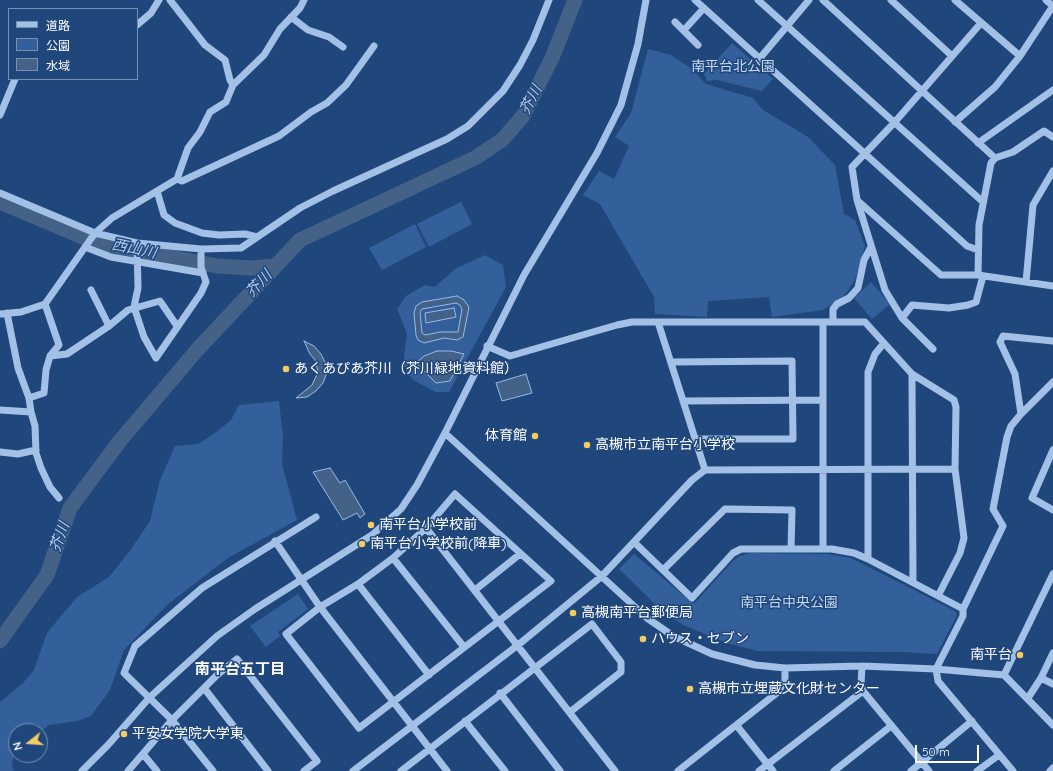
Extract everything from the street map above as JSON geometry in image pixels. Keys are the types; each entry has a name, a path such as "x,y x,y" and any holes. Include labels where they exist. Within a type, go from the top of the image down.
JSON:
{"street":[{"path":"138,23 151,13 159,0"},
{"path":"170,0 205,45 210,47 225,60 230,80 233,85"},
{"path":"59,498 45,479 36,450 34,426 29,398 18,368 4,314 21,312 44,304 94,234 112,218 177,179 188,148 200,132 210,112 226,102 233,85 264,55 280,29 304,0"},
{"path":"0,194 94,234 137,243 201,252 241,248 300,208 332,191 447,139 468,126 503,91 520,65 533,40 549,0"},
{"path":"82,771 108,745 150,697 217,636 255,609 372,535 401,509 417,484 445,433 487,346 524,275 597,152 621,105 638,44 646,0"},
{"path":"695,0 968,246 978,250"},
{"path":"758,0 983,202"},
{"path":"760,58 809,0"},
{"path":"823,0 995,158"},
{"path":"891,0 952,56"},
{"path":"955,0 1020,56"},
{"path":"956,122 995,87 1020,56 1053,6 1046,0"},
{"path":"684,30 704,8"},
{"path":"291,17 308,30 329,37 343,47"},
{"path":"675,22 698,44"},
{"path":"933,349 902,318 885,290 857,200 852,167 894,123 981,23"},
{"path":"177,179 182,181 279,136 327,103 346,85 374,46"},
{"path":"0,115 15,80"},
{"path":"978,143 1053,90"},
{"path":"902,318 912,305 949,308 976,302 980,276 978,250 983,202 990,166 995,158 1013,152 1044,131 1053,137"},
{"path":"1026,282 1033,205 1053,171"},
{"path":"157,191 164,215 175,223 202,233 219,235 245,234 257,237"},
{"path":"857,200 941,275 980,276 1053,286"},
{"path":"137,243 136,261 138,288 134,307 144,337 156,358 201,293 206,282 202,270 201,252"},
{"path":"85,246 111,257 202,270"},
{"path":"833,322 833,309 837,304 849,298 858,288 864,260 871,246"},
{"path":"91,290 110,326"},
{"path":"50,356 67,354 110,326 134,307 160,301 177,326"},
{"path":"29,398 44,393 46,387 46,370 50,356 59,345 44,304"},
{"path":"487,346 510,356 632,322 865,322 912,374 954,400 956,407 955,470 964,530 963,542 960,553 938,596"},
{"path":"658,322 706,470"},
{"path":"822,322 823,549"},
{"path":"1021,414 1015,374 1000,342 1003,336 1053,341"},
{"path":"868,558 868,372 875,354 884,343"},
{"path":"671,362 792,361 793,439 696,439"},
{"path":"912,374 912,582"},
{"path":"1013,771 938,681 936,669 963,616 963,609 1003,526 994,509 1007,438 1011,426 1053,382"},
{"path":"683,401 823,400"},
{"path":"0,410 31,412"},
{"path":"445,433 647,618 673,636 712,654 755,665 785,668 862,666 936,669 1004,675 1053,725"},
{"path":"0,452 18,454 36,450"},
{"path":"1053,450 1032,498 1053,510"},
{"path":"353,771 518,645 602,576 635,543 692,480 706,470 955,470"},
{"path":"455,494 520,554 551,581 360,728 286,634 320,607 358,584 393,558 426,528 455,494"},
{"path":"663,570 725,509 792,510 791,549"},
{"path":"213,771 172,720 124,673 135,646 202,588 316,517"},
{"path":"426,528 570,712 614,771"},
{"path":"276,541 300,580 320,607 447,771"},
{"path":"635,543 692,598 734,553 741,549 823,549 847,551 868,558 963,609"},
{"path":"475,590 520,554"},
{"path":"393,558 464,647"},
{"path":"1004,675 1053,574"},
{"path":"358,584 428,675"},
{"path":"400,771 592,624 621,662 621,672 570,712"},
{"path":"1028,698 1041,678 1053,653"},
{"path":"128,771 172,720 204,688 237,659 317,761 304,771"},
{"path":"862,666 861,684 863,691 929,771"},
{"path":"678,771 737,726 778,692 785,680 785,668"},
{"path":"1041,678 1053,684"},
{"path":"204,688 268,771"},
{"path":"759,771 863,691"},
{"path":"500,693 560,771"},
{"path":"465,721 505,771"},
{"path":"911,771 972,721"},
{"path":"737,726 773,771"},
{"path":"834,771 891,726"},
{"path":"144,754 157,771"},
{"path":"977,771 999,755"},
{"path":"1050,771 1053,768"}],"green space":[{"name":"南平台北公園","path":"732,43 773,79 762,91 717,80 707,81 704,74"},
{"path":"648,49 671,55 692,69 706,84 753,98 763,110 808,137 835,165 844,214 855,220 865,246 855,280 844,296 823,310 772,317 769,297 708,301 707,317 655,314 654,297 600,204 583,195 599,171 614,179 629,146 615,137 631,113"},
{"path":"461,202 472,224 429,247 417,224"},
{"path":"415,224 426,247 382,270 369,248"},
{"path":"485,255 503,265 506,287 449,392 436,392 413,380 403,365 407,333 397,309 406,296 425,285 435,287 455,269"},
{"path":"871,282 890,304 872,319 854,298"},
{"path":"279,401 283,437 282,464 297,520 228,558 167,605 124,650 110,690 91,716 77,721 48,726 48,723 8,723 8,763 13,763 14,771 0,771 0,702 23,683 34,670 47,633 77,597 109,577 129,552 150,521 160,480 175,446 198,444 231,420 239,405"},
{"name":"南平台中央公園","path":"749,553 827,554 851,558 955,611 957,615 937,654 903,652 758,651 727,643 683,625 663,612 619,569 634,554 694,604 731,563 738,557"},
{"path":"298,594 308,609 278,632 280,636 266,647 250,626"}],"water":[{"path":"457,296 464,300 469,307 463,337 457,340 444,338 424,343 418,340 416,335 414,313 416,306 422,302","holes":["456,303 460,305 462,309 458,332 440,332 425,335 422,333 420,312 422,309"]},
{"path":"454,308 456,317 426,323 425,313"},
{"path":"304,341 314,346 321,354 326,364 326,375 323,383 316,391 307,397 296,398 312,385 318,372 315,360 310,354"},
{"path":"437,351 451,351 464,354 450,381 436,383 416,363 424,356"},
{"path":"526,374 532,393 502,401 496,383"},
{"path":"330,468 340,483 345,480 365,514 360,518 357,513 343,520 313,472"}],"waterway":[{"name":"芥川","path":"0,641 47,575 70,508 119,442 197,350 300,240 475,158 502,140 523,116 552,58 575,0"},
{"name":"西山川","path":"0,202 83,237 115,246 217,266 251,268 275,266"}],"place":[{"name":"あくあぴあ芥川（芥川緑地資料館）","path":"286,369"},
{"name":"体育館","path":"535,436"},
{"name":"高槻市立南平台小学校","path":"587,445"},
{"name":"南平台小学校前","path":"371,525"},
{"name":"南平台小学校前(降車)","path":"362,544"},
{"name":"高槻南平台郵便局","path":"573,613"},
{"name":"ハウス・セブン","path":"643,639"},
{"name":"南平台","path":"1020,655"},
{"name":"高槻市立埋蔵文化財センター","path":"690,689"},
{"name":"平安女学院大学東","path":"124,734"}],"district":[{"name":"南平台五丁目","path":"240,669"}]}
